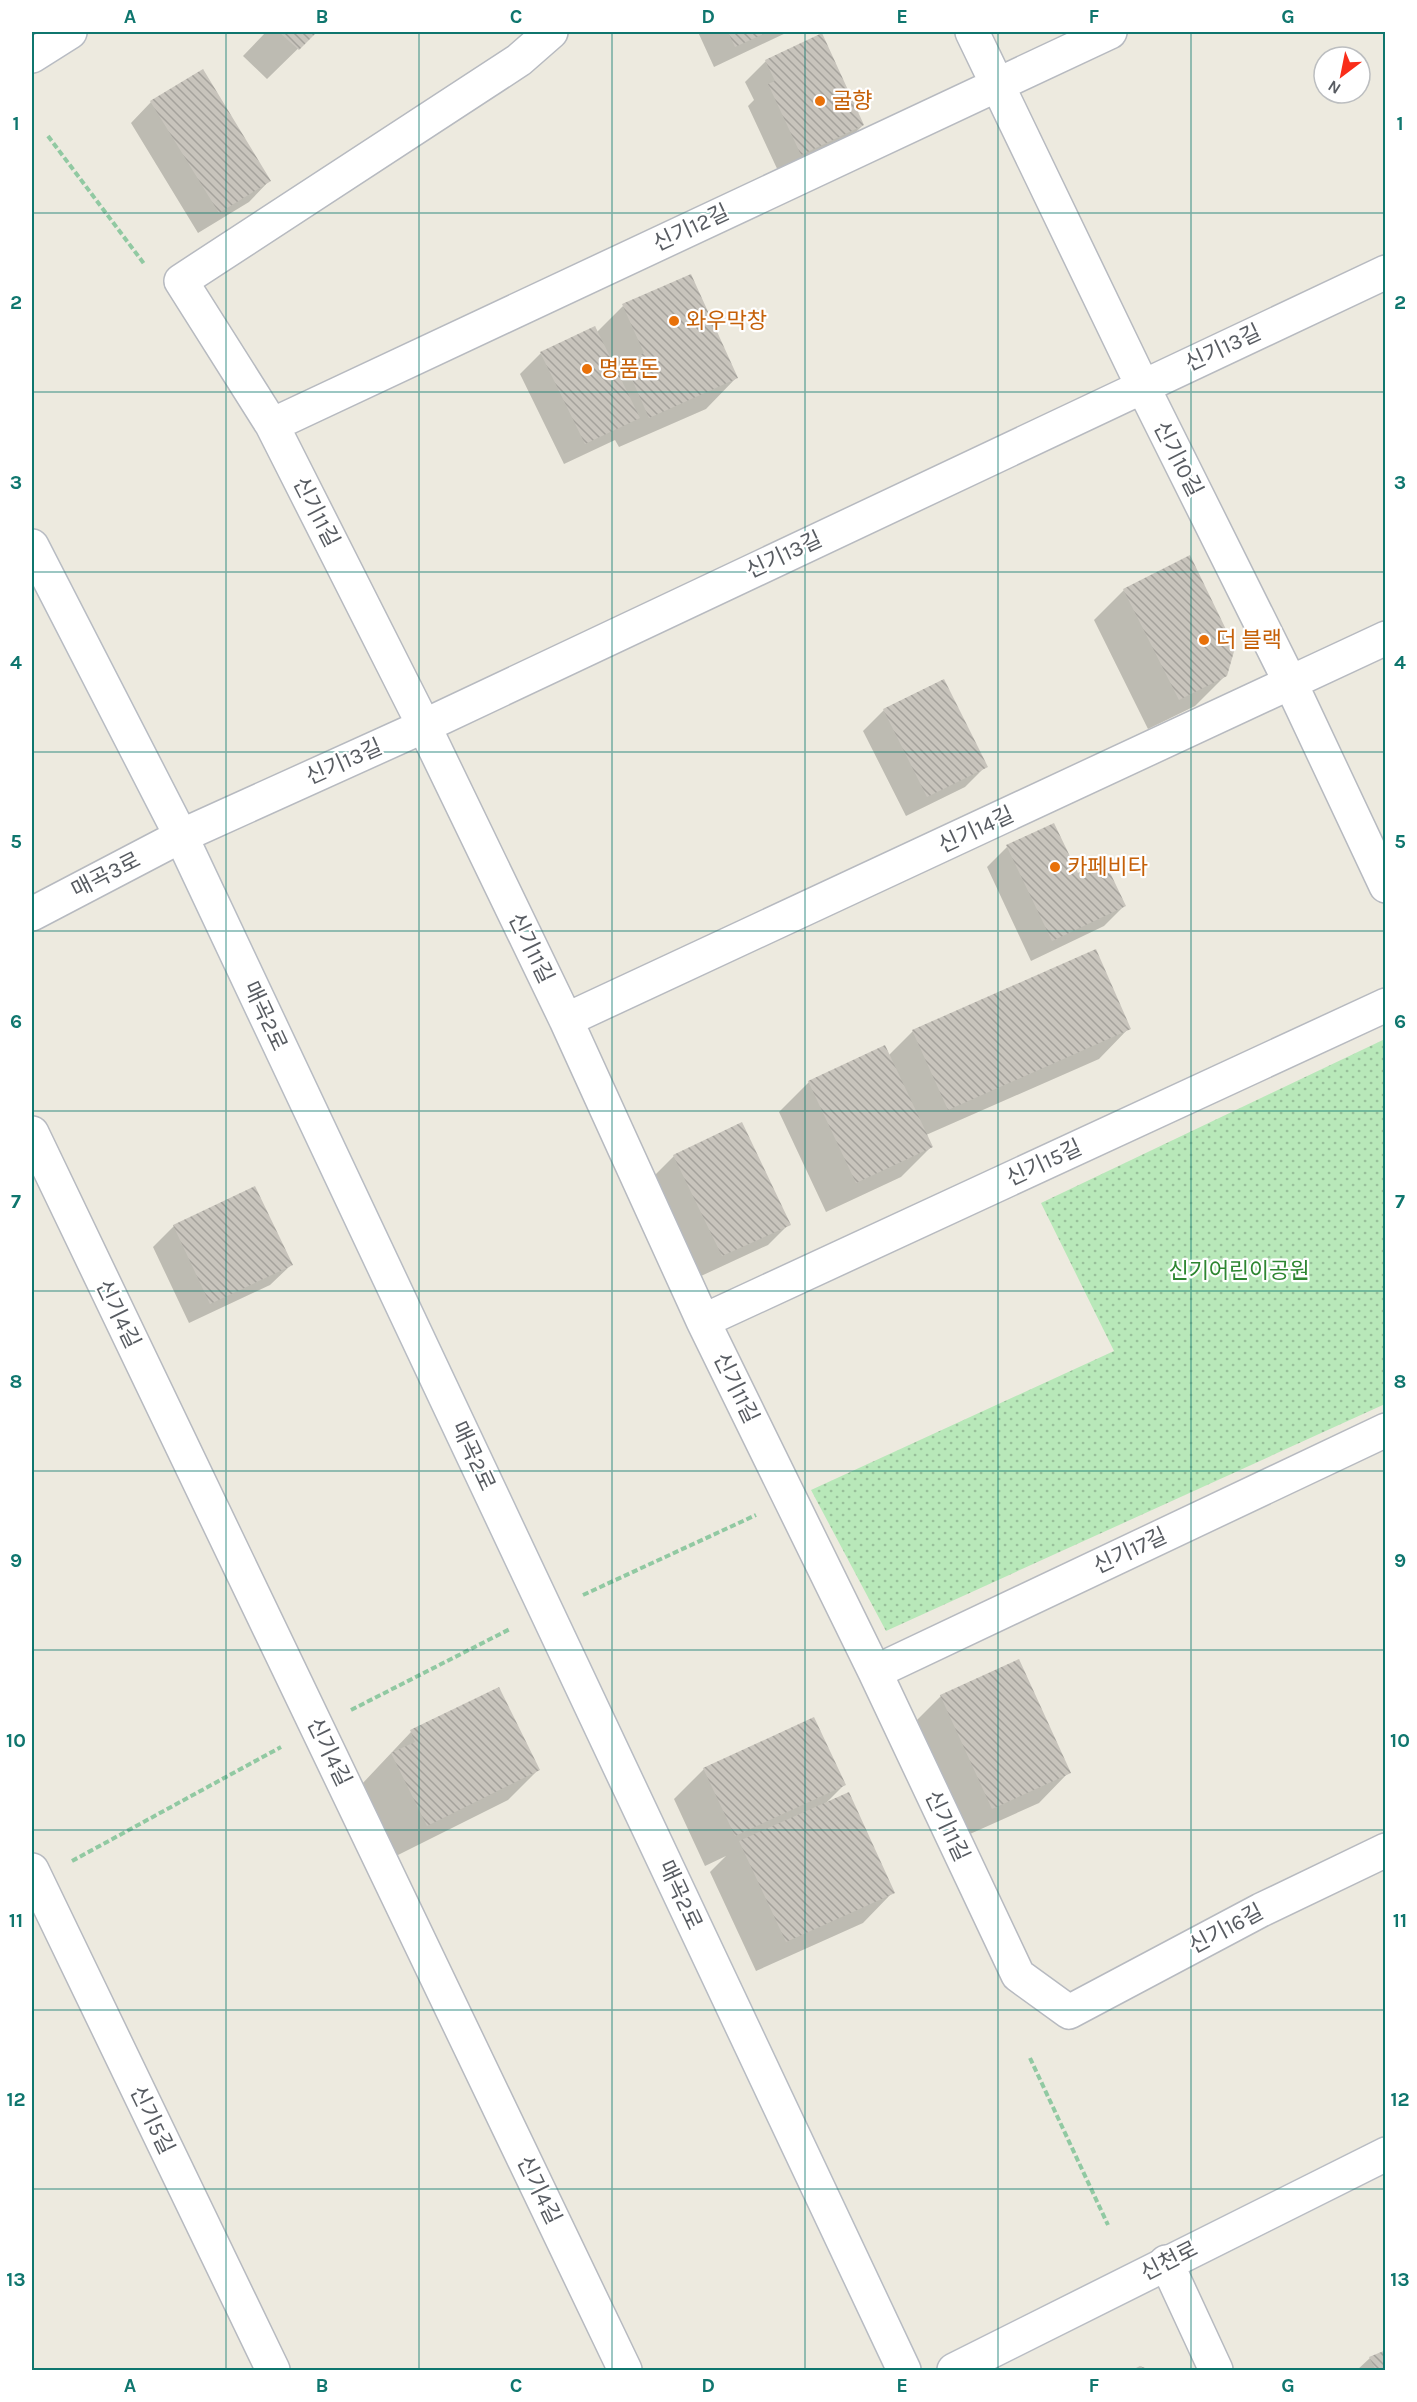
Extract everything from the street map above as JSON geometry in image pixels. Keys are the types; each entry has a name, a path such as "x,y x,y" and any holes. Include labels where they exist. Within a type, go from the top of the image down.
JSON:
{"street":[{"path":"32,56 70,32"},
{"path":"181,281 519,60 551,32"},
{"name":"신기10길","path":"972,32 1142,386 1291,684 1386,886"},
{"name":"신기12길","path":"272,425 1110,32"},
{"name":"신기13길","path":"181,836 424,726 1386,272"},
{"name":"신기11길","path":"181,281 272,425 424,726 566,1020 703,1321 875,1672 1017,1975 1069,2012"},
{"name":"매곡2로","path":"32,546 181,836 904,2370"},
{"name":"신기14길","path":"566,1020 1386,639"},
{"name":"매곡3로","path":"32,914 181,836"},
{"name":"신기15길","path":"703,1321 1386,1005"},
{"name":"신기4길","path":"32,1133 626,2370"},
{"name":"신기17길","path":"875,1672 1386,1430"},
{"name":"신기16길","path":"1069,2012 1261,1910 1386,1850"},
{"name":"신기5길","path":"32,1870 273,2370"},
{"name":"신천로","path":"954,2370 1386,2154"},
{"path":"1166,2262 1216,2370"}],"path":[{"path":"48,136 146,266 181,281"},
{"path":"579,1597 765,1511"},
{"path":"348,1712 514,1627"},
{"path":"70,1862 287,1744"},
{"path":"1030,2058 1108,2225"}],"green space":[{"name":"신기어린이공원","path":"1385,1039 1385,1404 886,1631 811,1490 1114,1351 1041,1203"}],"building":[{"path":"279,32 317,32 299,50"},
{"path":"728,32 768,32 735,47"},
{"path":"822,33 864,125 801,155 768,84 775,81 765,60"},
{"path":"203,69 271,181 219,213 150,101"},
{"path":"691,274 738,378 649,418 624,361 644,353 622,304"},
{"path":"595,326 640,418 585,444 540,352"},
{"path":"1190,555 1235,648 1227,676 1179,700 1123,589"},
{"path":"944,679 988,767 927,797 883,709"},
{"path":"1054,823 1078,873 1104,860 1126,906 1052,941 1006,845"},
{"path":"1096,949 1131,1029 948,1110 912,1030"},
{"path":"885,1045 933,1147 856,1183 808,1081"},
{"path":"742,1122 791,1225 722,1256 673,1155"},
{"path":"255,1186 293,1265 210,1304 173,1225"},
{"path":"1019,1659 1071,1773 992,1809 940,1695"},
{"path":"499,1687 540,1770 427,1826 391,1753 415,1742 410,1730"},
{"path":"814,1717 846,1785 735,1836 703,1768"},
{"path":"849,1792 895,1893 786,1942 739,1841"},
{"path":"1386,2350 1386,2370 1376,2370 1369,2357"},
{"path":"1140,2366 1150,2370 1132,2370"}],"place":[{"name":"굴향","path":"820,101"},
{"name":"와우막창","path":"674,321"},
{"name":"명품돈","path":"587,369"},
{"name":"더 블랙","path":"1204,640"},
{"name":"카페비타","path":"1055,867"}]}
